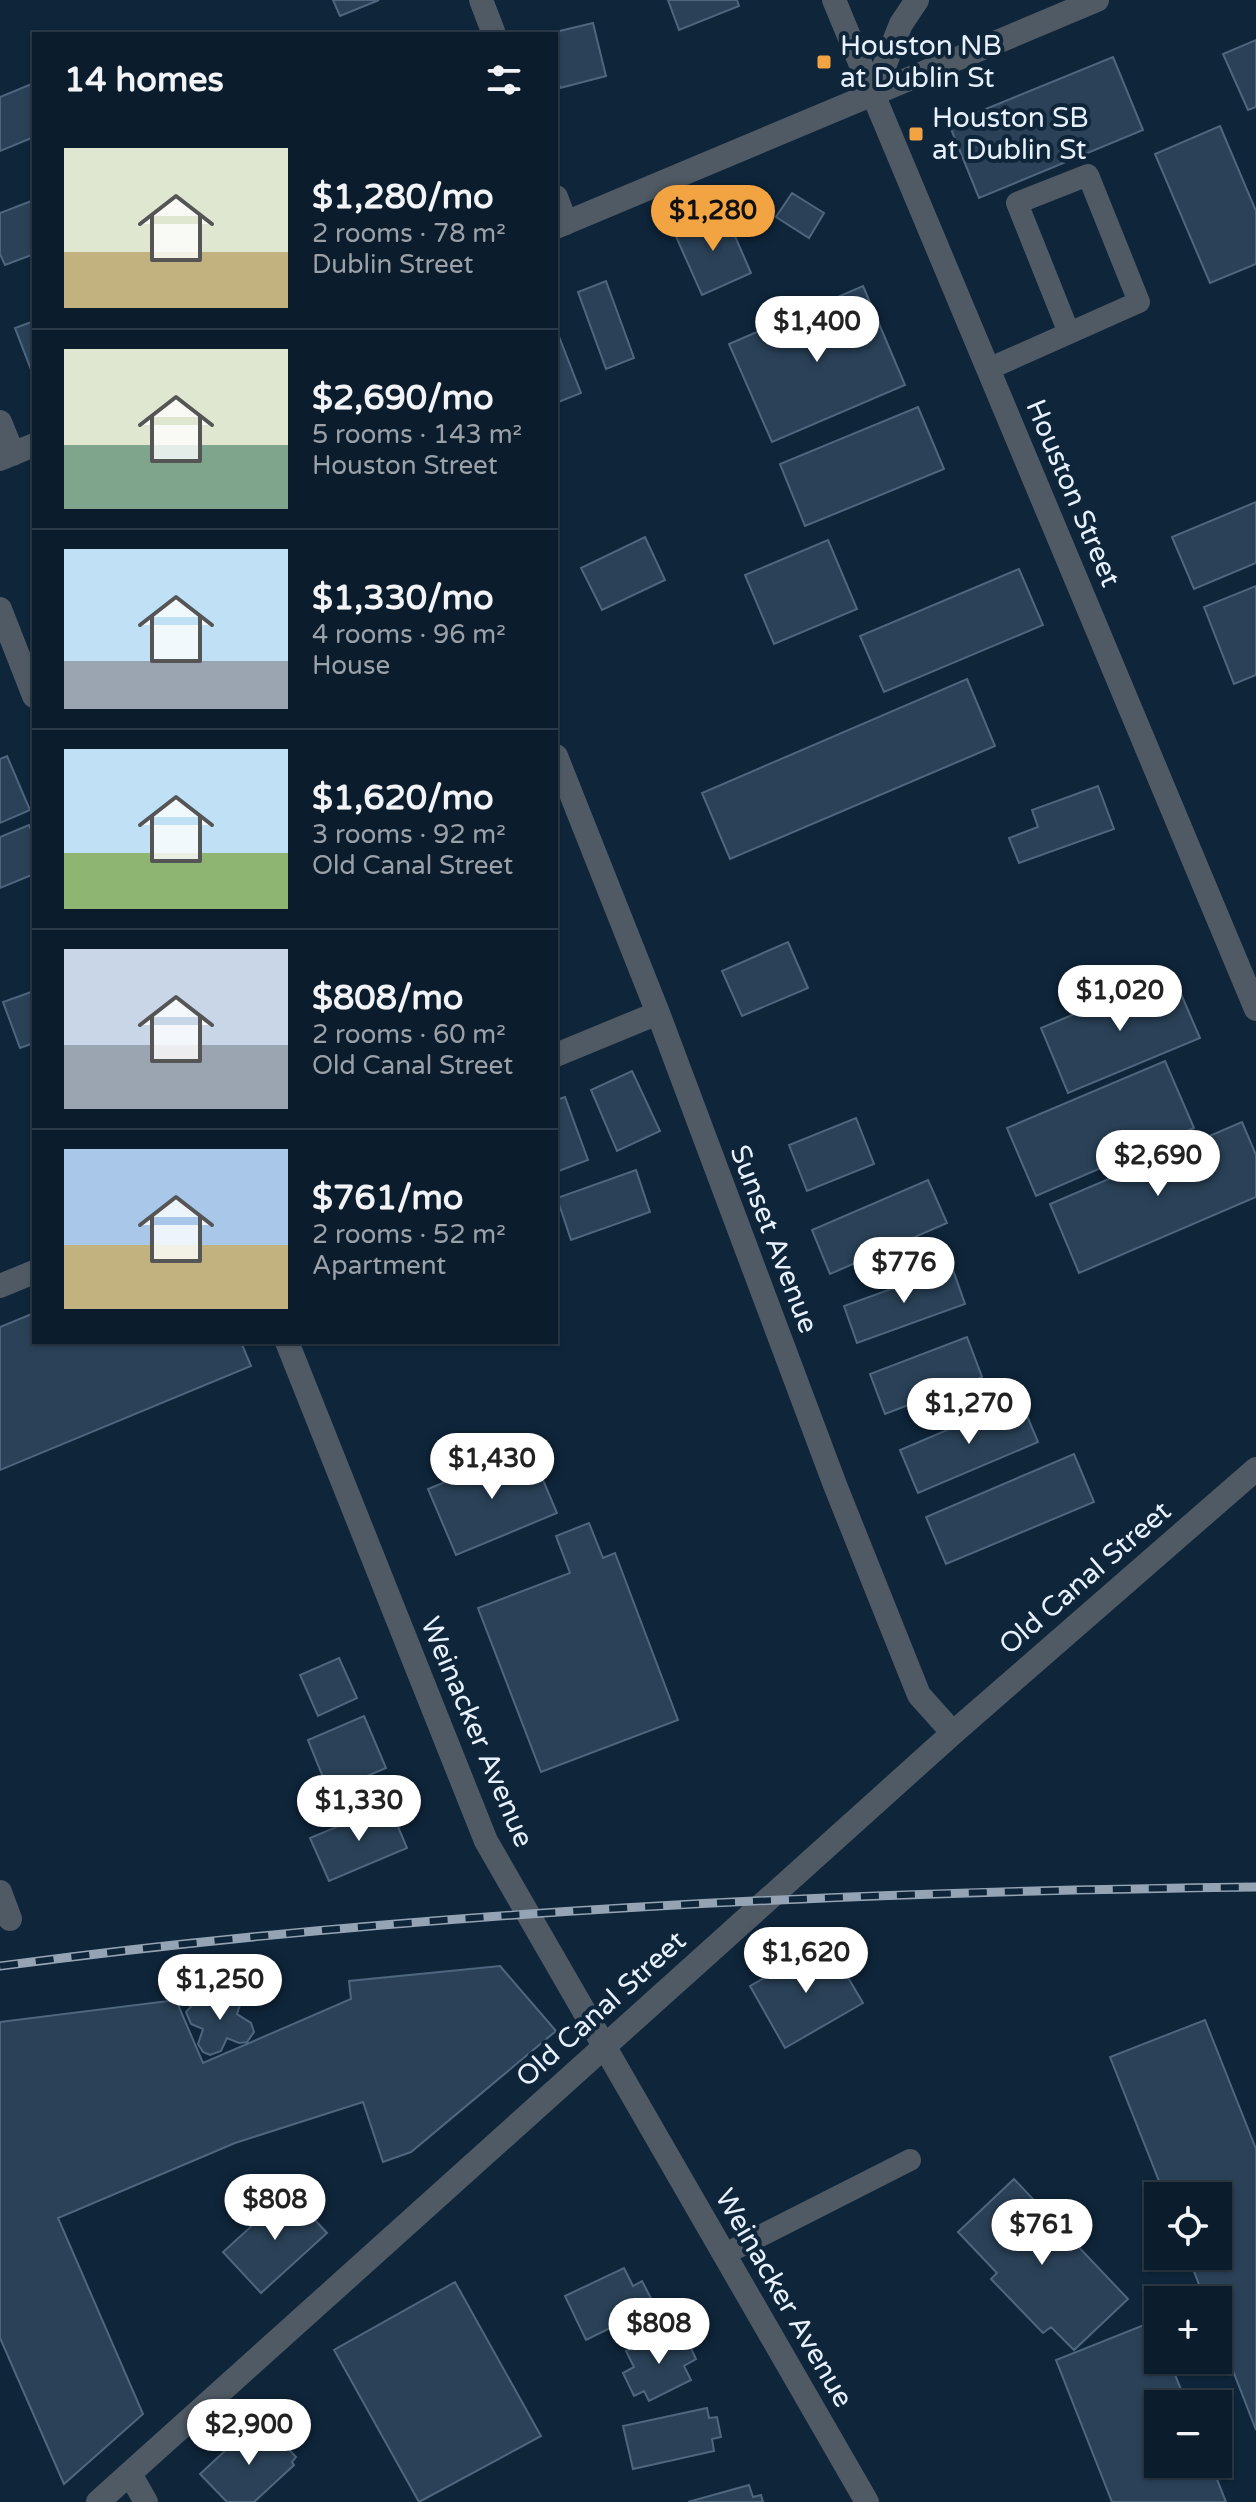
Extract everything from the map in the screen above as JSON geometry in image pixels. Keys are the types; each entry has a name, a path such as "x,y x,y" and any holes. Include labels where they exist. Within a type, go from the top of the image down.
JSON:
{"street":[{"path":"481,0 493,32"},
{"name":"Houston Street","path":"834,0 1256,1009"},
{"path":"873,94 901,24 917,0"},
{"path":"561,225 1097,0"},
{"path":"0,422 16,452"},
{"path":"0,609 32,691"},
{"name":"Sunset Avenue","path":"558,761 658,1013 835,1485 919,1695 953,1733"},
{"path":"558,1054 658,1013"},
{"path":"0,1286 32,1273"},
{"name":"Weinacker Avenue","path":"288,1344 486,1841 867,2502"},
{"name":"Old Canal Street","path":"98,2502 953,1733 1256,1469"},
{"path":"0,1892 10,1919"},
{"path":"130,2474 146,2502"}],"lane":[{"path":"988,369 1139,302 1088,175 1017,203 1069,333"},
{"path":"725,2254 910,2160"}],"building":[{"path":"333,0 379,0 340,16"},
{"path":"668,0 737,0 739,6 679,30"},
{"path":"593,23 606,76 560,88 558,32 555,32"},
{"path":"1256,40 1256,107 1248,110 1223,54"},
{"path":"1113,57 1143,130 979,198 949,124"},
{"path":"32,84 32,138 0,151 0,97"},
{"path":"1220,126 1256,211 1256,264 1210,283 1155,154"},
{"path":"792,193 824,213 809,238 776,217"},
{"path":"32,201 32,255 5,265 0,254 0,213"},
{"path":"724,211 751,273 702,295 674,232"},
{"path":"606,281 634,358 606,369 578,292"},
{"path":"863,286 905,385 772,442 729,344"},
{"path":"32,322 32,372 15,328"},
{"path":"558,334 581,393 558,402"},
{"path":"918,407 944,469 805,526 780,464"},
{"path":"1256,502 1256,563 1194,589 1172,537"},
{"path":"645,537 665,580 602,610 581,568"},
{"path":"828,540 857,609 774,644 745,575"},
{"path":"1019,569 1043,625 884,692 860,636"},
{"path":"1256,586 1256,675 1234,684 1204,607"},
{"path":"967,679 995,746 730,859 702,793"},
{"path":"7,756 30,810 0,823 0,759"},
{"path":"1098,786 1114,829 1019,863 1009,838 1038,827 1032,810"},
{"path":"29,825 32,832 32,875 0,888 0,837"},
{"path":"788,942 808,988 742,1016 722,971"},
{"path":"1172,973 1200,1038 1068,1093 1041,1028"},
{"path":"32,992 32,1044 20,1048 3,1002"},
{"path":"1165,1061 1194,1128 1036,1196 1007,1128"},
{"path":"632,1071 660,1131 617,1151 591,1090"},
{"path":"565,1097 588,1160 558,1171 558,1099"},
{"path":"856,1118 874,1164 807,1191 789,1145"},
{"path":"1242,1122 1256,1155 1256,1197 1079,1273 1050,1204"},
{"path":"636,1170 650,1212 571,1240 558,1198"},
{"path":"928,1180 947,1223 830,1274 812,1230"},
{"path":"952,1267 965,1304 857,1343 844,1306"},
{"path":"32,1314 32,1344 242,1344 251,1366 0,1470 0,1327"},
{"path":"967,1337 982,1377 885,1414 870,1374"},
{"path":"1020,1399 1038,1442 918,1493 900,1450"},
{"path":"529,1447 557,1513 456,1555 428,1489"},
{"path":"1074,1454 1094,1502 946,1564 926,1517"},
{"path":"589,1523 603,1558 615,1553 678,1720 541,1772 478,1608 570,1573 556,1536"},
{"path":"339,1658 357,1698 318,1716 300,1675"},
{"path":"364,1716 386,1768 329,1792 308,1740"},
{"path":"389,1805 407,1848 329,1881 310,1838"},
{"path":"827,1942 863,2003 785,2048 750,1986"},
{"path":"500,1966 556,2031 411,2152 383,2162 363,2102 235,2143 58,2218 143,2414 64,2484 0,2338 0,2022 176,2000 203,2063 351,1999 349,1981"},
{"path":"224,1988 233,1988 240,1994 242,1999 237,2014 251,2023 254,2032 247,2042 239,2043 227,2038 221,2051 210,2055 203,2052 198,2044 203,2029 191,2024 186,2012 196,2001 214,2006"},
{"path":"1205,2020 1256,2149 1256,2430 1232,2368 1232,2286 1200,2286 1193,2270 1232,2270 1232,2182 1159,2182 1110,2057"},
{"path":"1014,2179 1128,2299 1074,2350 1051,2327 1043,2333 991,2279 997,2273 958,2232"},
{"path":"289,2192 327,2233 261,2293 223,2252"},
{"path":"624,2268 633,2286 642,2281 655,2306 586,2340 565,2296"},
{"path":"455,2282 541,2436 419,2502 334,2350"},
{"path":"1144,2325 1144,2374 1175,2374 1181,2390 1144,2390 1144,2478 1217,2478 1226,2502 1112,2502 1056,2360"},
{"path":"668,2330 674,2343 686,2337 696,2359 684,2366 691,2380 649,2401 644,2391 634,2396 623,2373 634,2367 626,2351"},
{"path":"707,2408 709,2418 717,2417 721,2437 712,2439 714,2451 633,2469 623,2426"},
{"path":"254,2424 267,2438 273,2432 296,2457 292,2462 294,2465 254,2502 227,2502 200,2474"},
{"path":"749,2485 753,2497 761,2495 763,2502 688,2502"}],"railway":[{"path":"0,1966 313,1931 627,1908 941,1894 1256,1887"}],"place":[{"name":"Houston NB at Dublin St","path":"824,62"},
{"name":"Houston SB at Dublin St","path":"916,134"}]}
